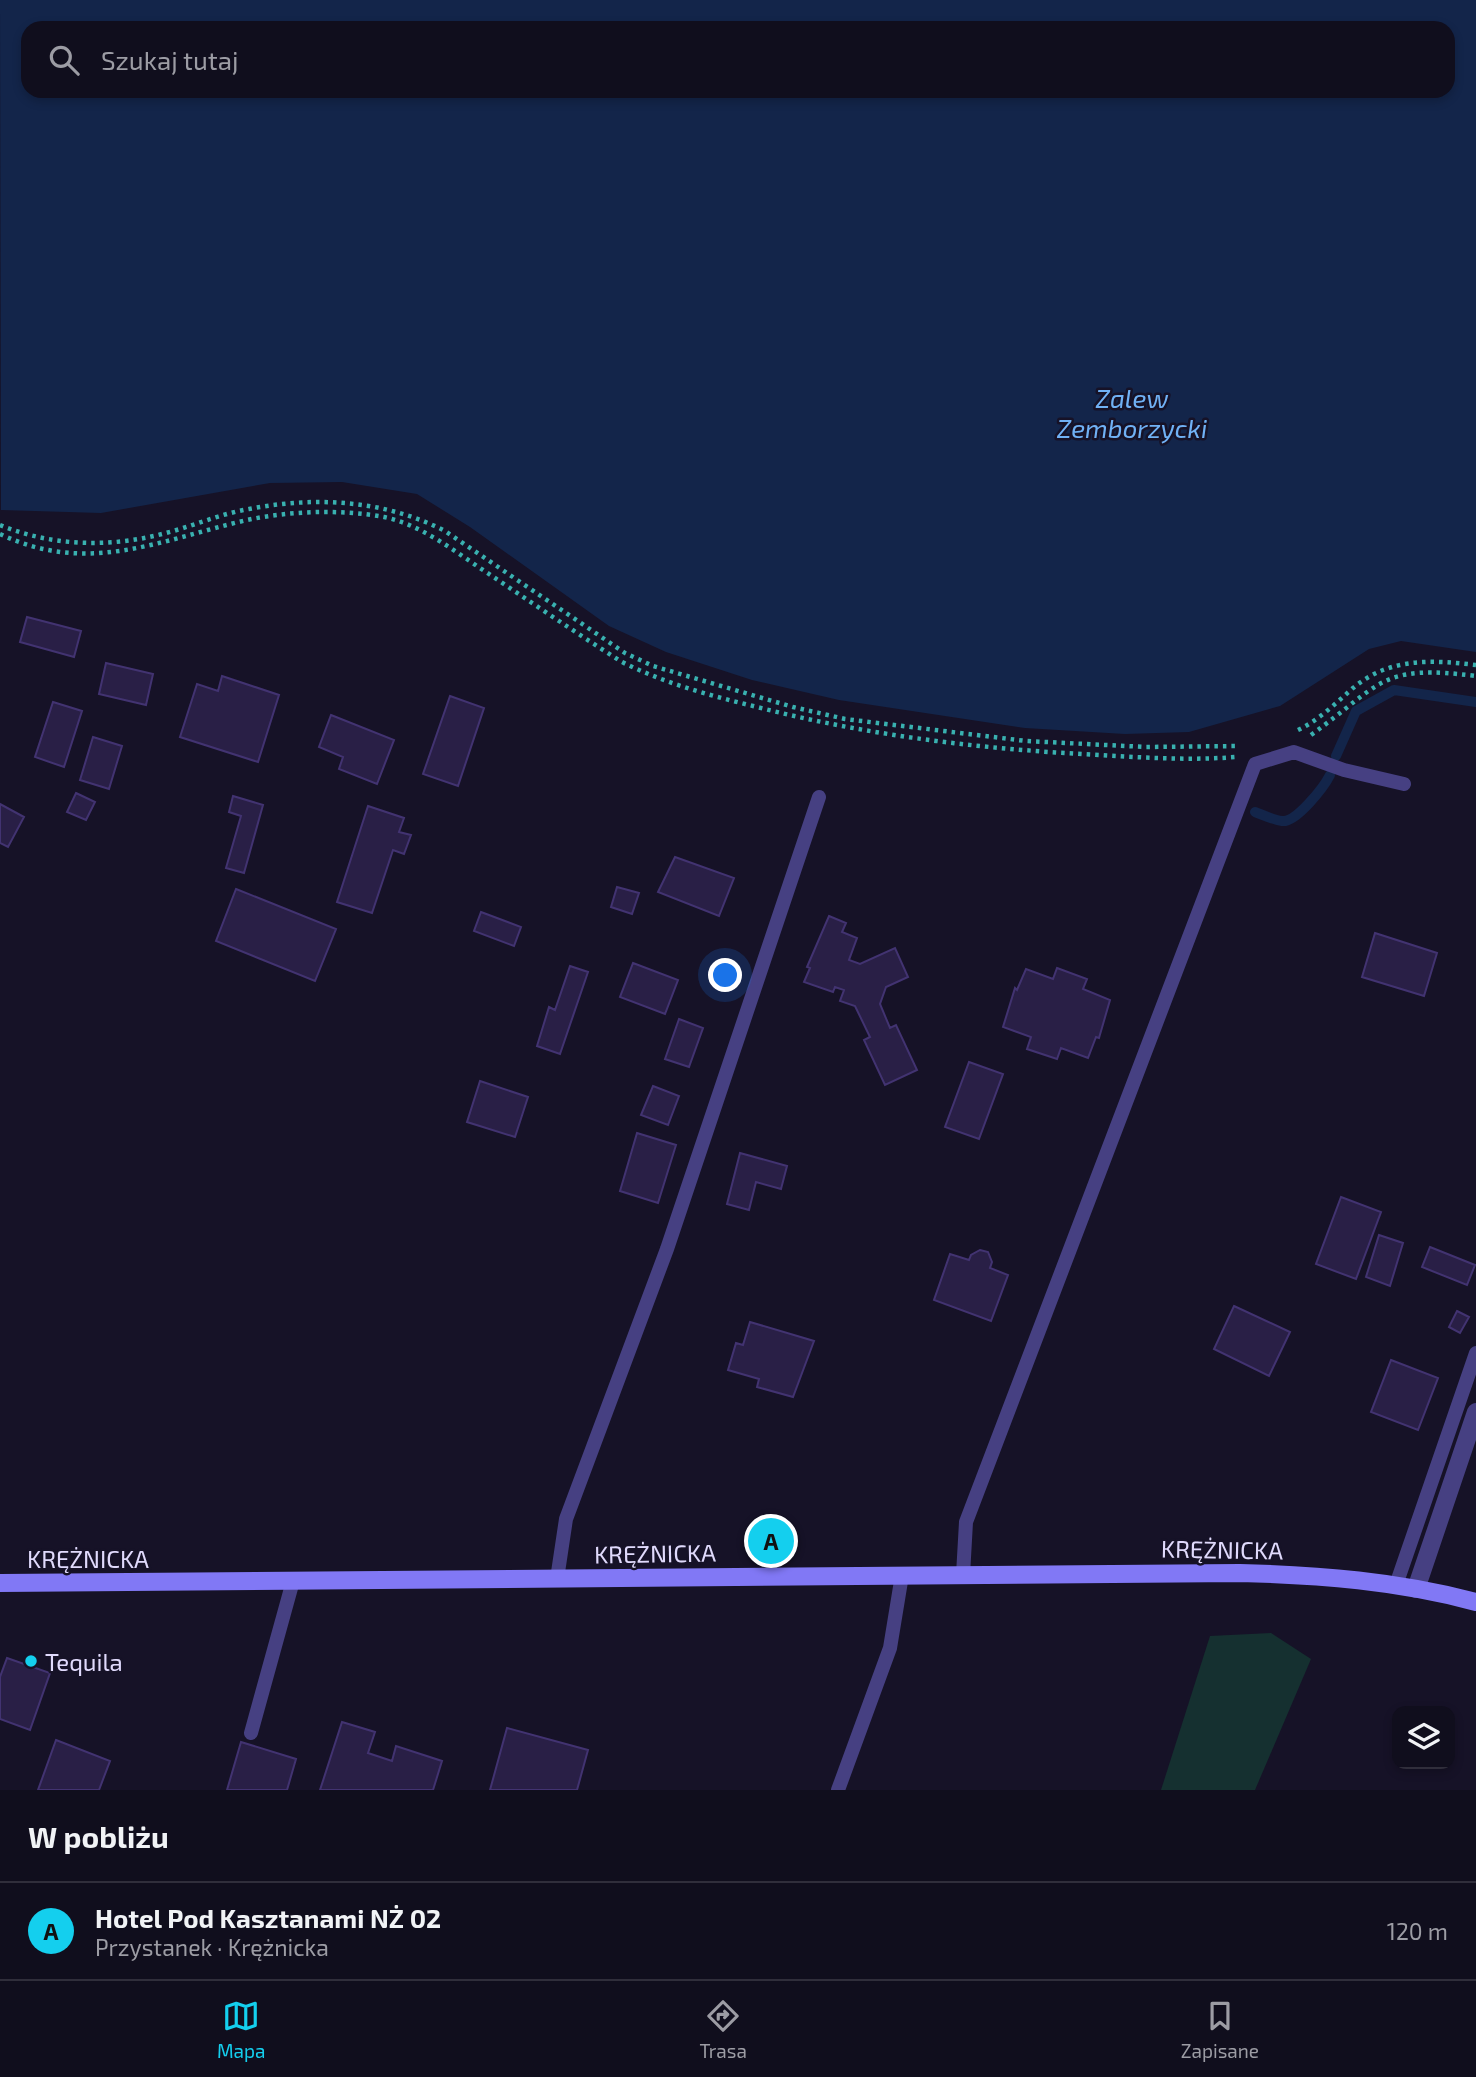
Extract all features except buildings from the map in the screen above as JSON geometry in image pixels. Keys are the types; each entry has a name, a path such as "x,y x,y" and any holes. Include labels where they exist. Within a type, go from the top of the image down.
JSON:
{"street":[{"path":"1416,1589 1476,1412"},
{"name":"KRĘŻNICKA","path":"0,1583 1282,1574 1396,1585 1476,1602"}],"lane":[{"path":"963,1575 966,1522 1255,764 1294,752 1344,770 1404,784"},
{"path":"557,1579 566,1519 667,1249 819,797"},
{"path":"1396,1585 1476,1353"},
{"path":"838,1790 890,1648 902,1576"},
{"path":"251,1733 293,1581"}],"path":[{"path":"0,525 40,538 108,543 162,534 246,509 338,503 372,504 415,516 446,531 610,644 639,660 793,708 845,719 1026,741 1146,747 1251,745"},
{"path":"0,534 45,551 117,552 160,545 244,521 272,516 338,513 386,518 426,532 622,662 645,674 718,697 846,729 983,748 1156,758 1204,759 1248,755"},
{"path":"1291,734 1317,719 1364,679 1404,662 1434,660 1476,665"},
{"path":"1302,739 1321,728 1368,689 1394,676 1429,671 1476,676"}],"green space":[{"path":"1271,1633 1311,1659 1255,1790 1161,1790 1210,1636"}],"water":[{"name":"Zalew Zemborzycki","path":"0,0 1476,0 1476,652 1401,641 1369,649 1280,706 1189,732 1125,734 1025,728 839,700 752,680 666,652 609,626 470,527 417,494 342,482 270,483 101,513 1,510"}],"waterway":[{"path":"1336,756 1356,711 1394,690 1476,702"},
{"path":"1255,812 1282,821 1288,820 1309,803 1330,775"}],"place":[{"name":"Hotel Pod Kasztanami NŻ 02","path":"771,1541"},
{"name":"Tequila","path":"31,1661"}]}
